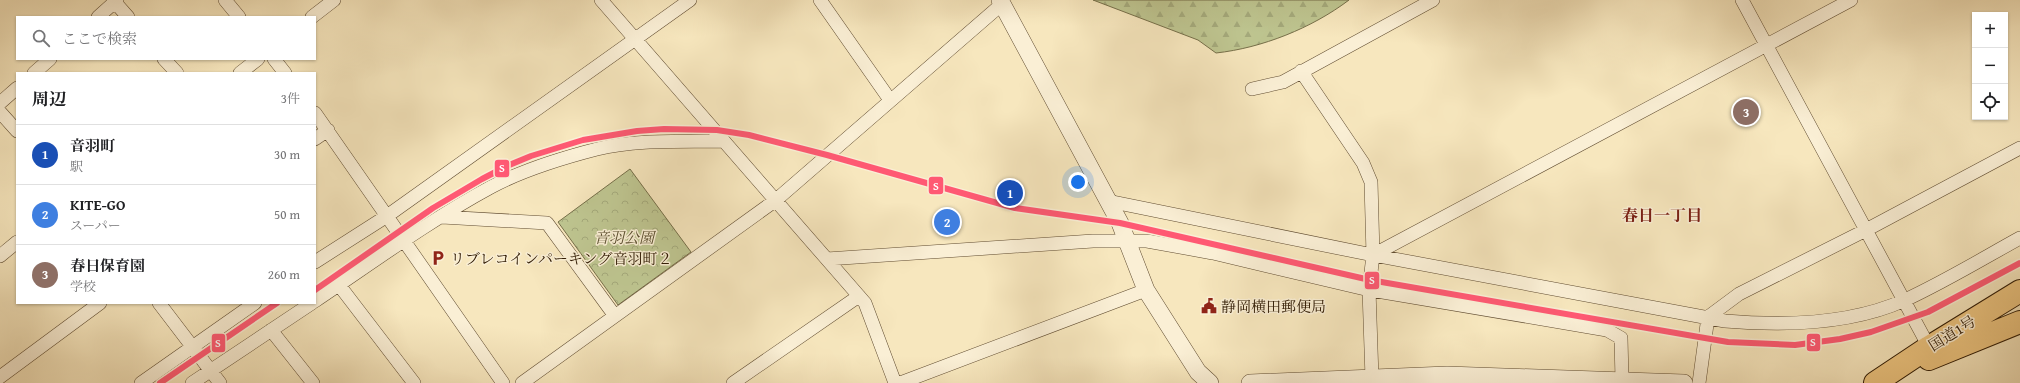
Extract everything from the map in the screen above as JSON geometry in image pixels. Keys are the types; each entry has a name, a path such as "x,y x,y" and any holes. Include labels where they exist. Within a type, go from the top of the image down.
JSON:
{"highway":[{"name":"国道1号","path":"1880,380 1929,347 2020,291"},
{"name":"国道1号","path":"1880,380 2020,322"}],"street":[{"path":"225,0 239,16"},
{"path":"313,16 334,0"},
{"path":"601,0 865,303 894,383"},
{"path":"316,258 386,216 690,0"},
{"path":"820,0 890,100"},
{"path":"1252,89 1283,82 1433,0"},
{"path":"1742,0 1929,347"},
{"path":"1373,255 1850,0"},
{"path":"99,16 115,1 127,16"},
{"path":"522,383 776,200 1001,2 1108,201 1127,242 1146,290 1198,372 1210,383"},
{"path":"35,72 49,60"},
{"path":"165,60 176,72"},
{"path":"241,72 257,60"},
{"path":"275,60 284,72"},
{"path":"1301,71 1363,163 1371,182 1373,255 1369,290 1372,378"},
{"path":"0,103 16,89"},
{"path":"0,112 16,130"},
{"path":"316,114 503,383"},
{"path":"316,138 328,130"},
{"path":"316,300 442,217 492,187 538,167 598,149 629,145 724,142"},
{"path":"1699,383 1708,317 1739,294 1866,230 2020,148"},
{"path":"1108,201 1373,255 1726,321 1758,324 1819,321 1859,315 1904,300 2020,238"},
{"path":"442,217 548,223 614,316"},
{"path":"827,259 1093,241 1127,242 1147,240 1214,252 1369,290 1607,330 1621,338 1622,380"},
{"path":"0,256 16,243"},
{"path":"339,285 408,381"},
{"path":"900,383 1146,290"},
{"path":"736,382 859,296"},
{"path":"0,377 99,304"},
{"path":"160,304 220,383"},
{"path":"141,383 254,304"},
{"path":"192,383 310,304"},
{"path":"271,330 313,383"},
{"path":"1250,383 1372,378 1622,380 1684,383"}],"green space":[{"path":"1093,0 1349,0 1335,10 1303,28 1286,35 1251,47 1216,53 1198,40"},
{"name":"音羽公園","path":"630,169 691,252 618,305 558,222"}],"transit line":[{"name":"S","path":"316,289 433,208 507,166 531,156 583,140 637,131 664,129 717,130 749,135 827,155 1015,208 1120,223 1370,280 1728,342 1795,345 1840,339 1871,332 1928,312 2020,263"},
{"name":"S","path":"160,383 276,304"}],"place":[{"name":"春日保育園","path":"1746,112"},
{"name":"音羽町","path":"1010,193"},
{"name":"KITE-GO","path":"947,222"},
{"name":"リブレコインパーキング音羽町２","path":"438,258"},
{"name":"静岡横田郵便局","path":"1209,306"}],"district":[{"name":"春日一丁目","path":"1662,215"}]}
